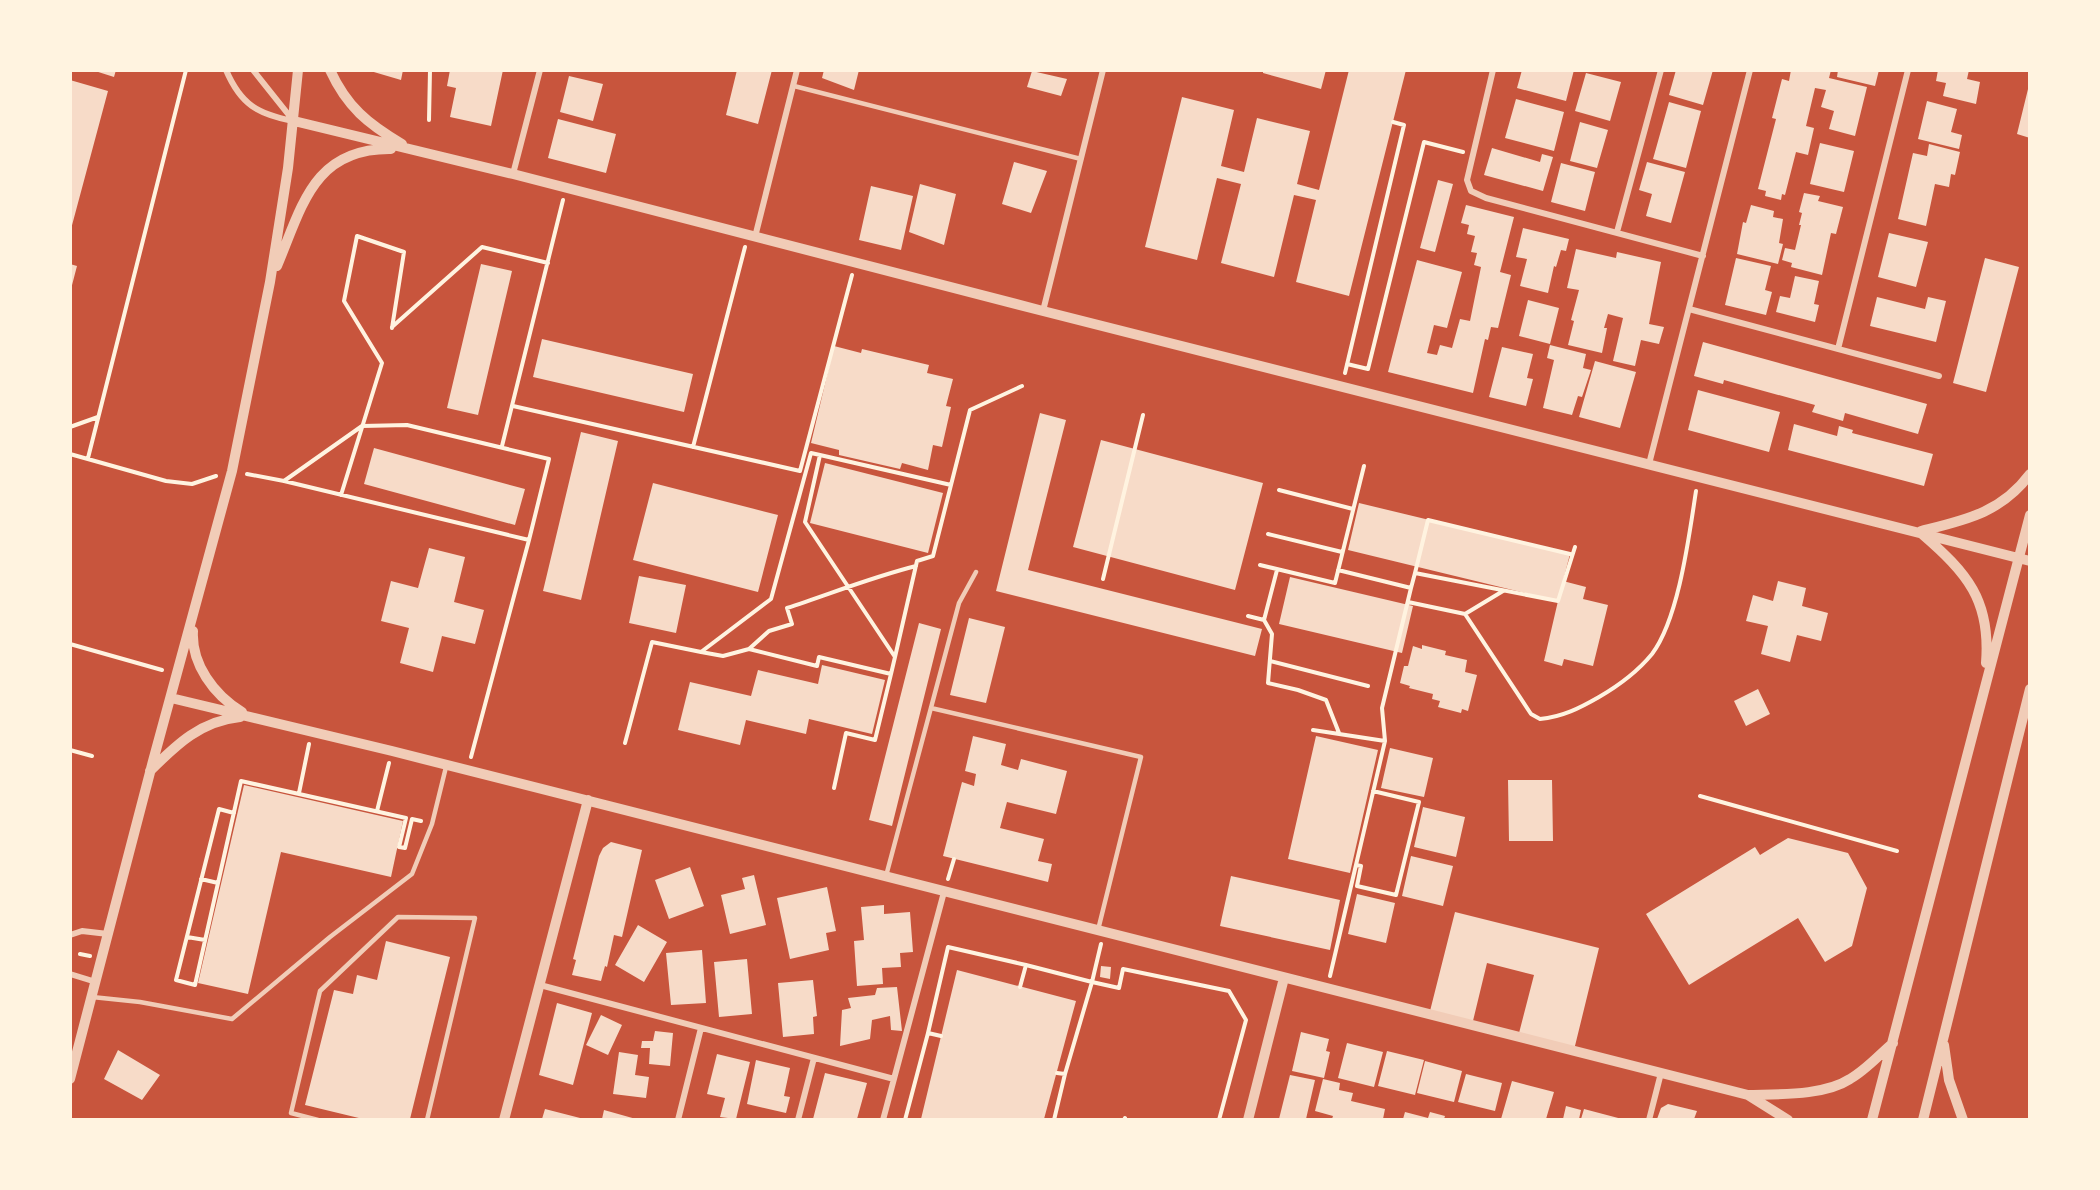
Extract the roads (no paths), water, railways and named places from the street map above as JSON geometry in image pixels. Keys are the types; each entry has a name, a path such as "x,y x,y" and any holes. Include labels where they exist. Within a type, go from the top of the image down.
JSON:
{"street":[{"path":"226,70 235,89 247,103 267,116 513,174 2030,561"},
{"path":"253,70 294,121"},
{"path":"70,1079 150,771 232,471 270,282 294,121 298,70"},
{"path":"330,70 343,94 365,120 412,150"},
{"path":"513,174 540,70"},
{"path":"752,236 797,70"},
{"path":"1043,311 1103,70"},
{"path":"1493,70 1467,180 1471,191 1486,198 1703,256"},
{"path":"1617,232 1661,70"},
{"path":"1649,464 1750,70"},
{"path":"1838,349 1908,70"},
{"path":"270,282 305,201 326,169 350,154 375,149 412,150"},
{"path":"1689,309 1939,376"},
{"path":"1919,532 1986,512 2009,497 2030,474"},
{"path":"1872,1119 2030,515"},
{"path":"1919,532 1958,568 1981,605 1986,636 1985,686"},
{"path":"193,619 192,640 201,670 222,697 249,716"},
{"path":"1923,1119 2029,693"},
{"path":"171,698 588,800 1748,1095 1796,1093 1836,1086 1862,1071 1893,1043"},
{"path":"150,771 182,740 197,731 220,720 249,716"},
{"path":"504,1119 588,800"},
{"path":"883,1119 944,892"},
{"path":"70,934 82,931 108,934"},
{"path":"70,974 96,982"},
{"path":"1248,1119 1284,978"},
{"path":"540,985 894,1079"},
{"path":"678,1119 701,1028"},
{"path":"1943,1039 1949,1080 1963,1119"},
{"path":"798,1119 814,1058"},
{"path":"1649,1119 1661,1073"},
{"path":"1748,1095 1788,1119"}],"lane":[{"path":"794,86 1081,159"},
{"path":"886,876 959,603 976,572"},
{"path":"931,708 1141,757 1101,931"},
{"path":"92,997 140,1002 232,1019 370,905 412,874 432,824 447,765"},
{"path":"318,1119 291,1113 320,991 398,917 475,918 427,1119"}]}
